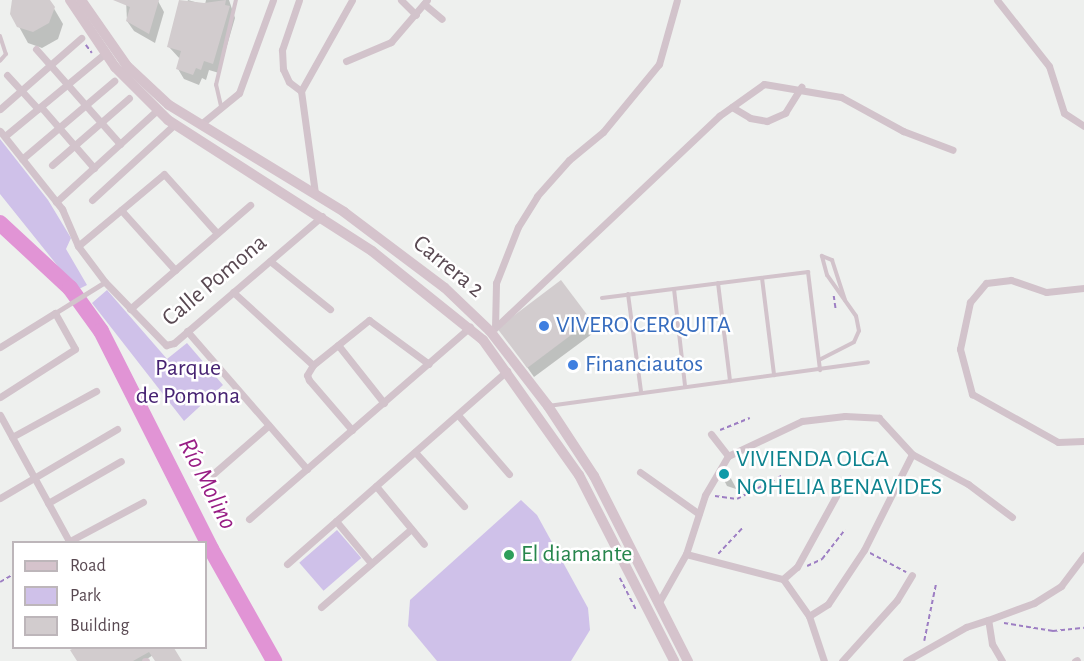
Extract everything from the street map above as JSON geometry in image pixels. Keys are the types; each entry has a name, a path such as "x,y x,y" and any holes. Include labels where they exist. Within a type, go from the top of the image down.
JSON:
{"main road":[{"name":"Carrera 2","path":"70,0 100,57 157,110 322,216 470,327 507,371 579,475 674,661"},
{"name":"Carrera 2","path":"81,0 113,48 146,87 201,124 315,193 445,288 494,329 594,476 688,661"}],"street":[{"path":"201,124 238,93 273,0"},
{"path":"299,0 282,50 289,82 301,91"},
{"path":"315,193 301,91 352,0"},
{"path":"400,0 416,15"},
{"path":"494,329 496,283 518,227 537,196 569,160 603,132 659,64 677,0"},
{"path":"997,0 1049,66 1064,113 1084,126"},
{"path":"346,61 391,42 425,2 442,19"},
{"path":"0,109 81,38"},
{"path":"36,49 120,144"},
{"path":"3,133 39,108 100,57"},
{"path":"7,75 20,91 60,128 94,168"},
{"path":"22,159 114,81"},
{"path":"494,329 732,107 769,82 801,87 841,98 903,131 953,150"},
{"path":"732,107 750,118 767,121 785,113 801,87"},
{"path":"52,165 129,98"},
{"path":"56,202 157,110"},
{"path":"92,200 176,124"},
{"name":"Calle Pomona","path":"3,133 56,202 78,246 105,282 166,345 187,331 322,216"},
{"path":"78,246 164,174 217,233"},
{"name":"Calle Pomona","path":"121,210 175,270 250,205"},
{"path":"270,261 330,309"},
{"path":"130,309 175,270"},
{"path":"1084,288 1046,292 1011,280 986,283 970,302 960,349 972,394 1058,442 1084,441"},
{"path":"0,347 105,282"},
{"path":"233,292 313,365"},
{"path":"0,397 75,349 55,314"},
{"path":"352,430 309,380 307,375 313,365 369,320 429,364"},
{"path":"249,519 470,327"},
{"path":"187,331 307,469"},
{"path":"338,345 384,403"},
{"path":"287,564 507,371"},
{"path":"12,437 96,391"},
{"path":"0,414 67,541"},
{"path":"458,414 509,474"},
{"path":"659,602 686,554 705,495 728,456 802,421 845,416 879,418 912,454 968,484 1012,517"},
{"path":"213,474 268,425"},
{"path":"0,498 117,429"},
{"path":"711,434 728,456"},
{"path":"415,452 464,506"},
{"path":"809,616 828,604 864,550 912,454"},
{"path":"48,503 122,461"},
{"path":"639,472 699,514"},
{"path":"375,486 424,544"},
{"path":"783,579 797,567 836,496"},
{"path":"70,541 143,502"},
{"path":"336,521 371,563"},
{"path":"321,607 411,529"},
{"path":"686,554 783,579 809,616 824,661"},
{"path":"906,661 966,627 1034,603 1061,586 1084,555"},
{"path":"842,661 897,600 912,575"},
{"path":"988,620 992,644 1002,661"}],"lane":[{"path":"221,106 216,86 236,0"},
{"path":"0,36 6,54 0,61"},
{"path":"819,360 840,351 859,336 856,316 826,275 822,256 832,260 845,300"},
{"path":"602,298 808,272 820,370"},
{"path":"762,278 774,375"},
{"path":"718,283 730,381"},
{"path":"674,289 685,386"},
{"path":"628,294 641,392"},
{"path":"548,406 868,362"}],"path":[{"path":"81,38 100,57"},
{"path":"711,434 750,418"},
{"path":"705,495 737,499 783,475"},
{"path":"711,561 742,528"},
{"path":"797,567 822,559 845,530"},
{"path":"864,550 912,575"},
{"path":"616,570 639,616"},
{"path":"922,650 936,583"},
{"path":"988,620 1053,631 1084,628"}],"green space":[{"path":"0,139 48,200 71,238 66,249 87,285 77,290 0,194"},
{"name":"Parque de Pomona","path":"107,290 167,359 187,343 223,385 184,421 92,303"},
{"name":"El diamante","path":"521,500 537,515 588,608 590,630 571,661 437,661 408,626 410,600"},
{"path":"337,530 361,558 324,591 299,563"}],"building":[{"path":"12,0 50,0 55,7 49,23 33,32 17,27 10,14"},
{"path":"113,0 159,0 149,34 126,21 130,7"},
{"path":"179,0 204,3 226,0 225,5 230,6 213,64 204,61 201,70 196,68 193,75 176,69 181,51 167,47"},
{"name":"VIVERO CERQUITA","path":"561,280 591,320 527,368 497,328"},
{"path":"175,649 182,661 155,661 149,652 133,661 77,661 70,650"}],"waterway":[{"name":"Río Molino","path":"0,223 70,288 101,331 207,541"},
{"name":"Río Molino","path":"207,541 274,661"}],"place":[{"name":"VIVERO CERQUITA","path":"544,326"},
{"name":"Financiautos","path":"573,365"},
{"name":"VIVIENDA OLGA NOHELIA BENAVIDES","path":"724,474"},
{"name":"El diamante","path":"509,555"}]}
